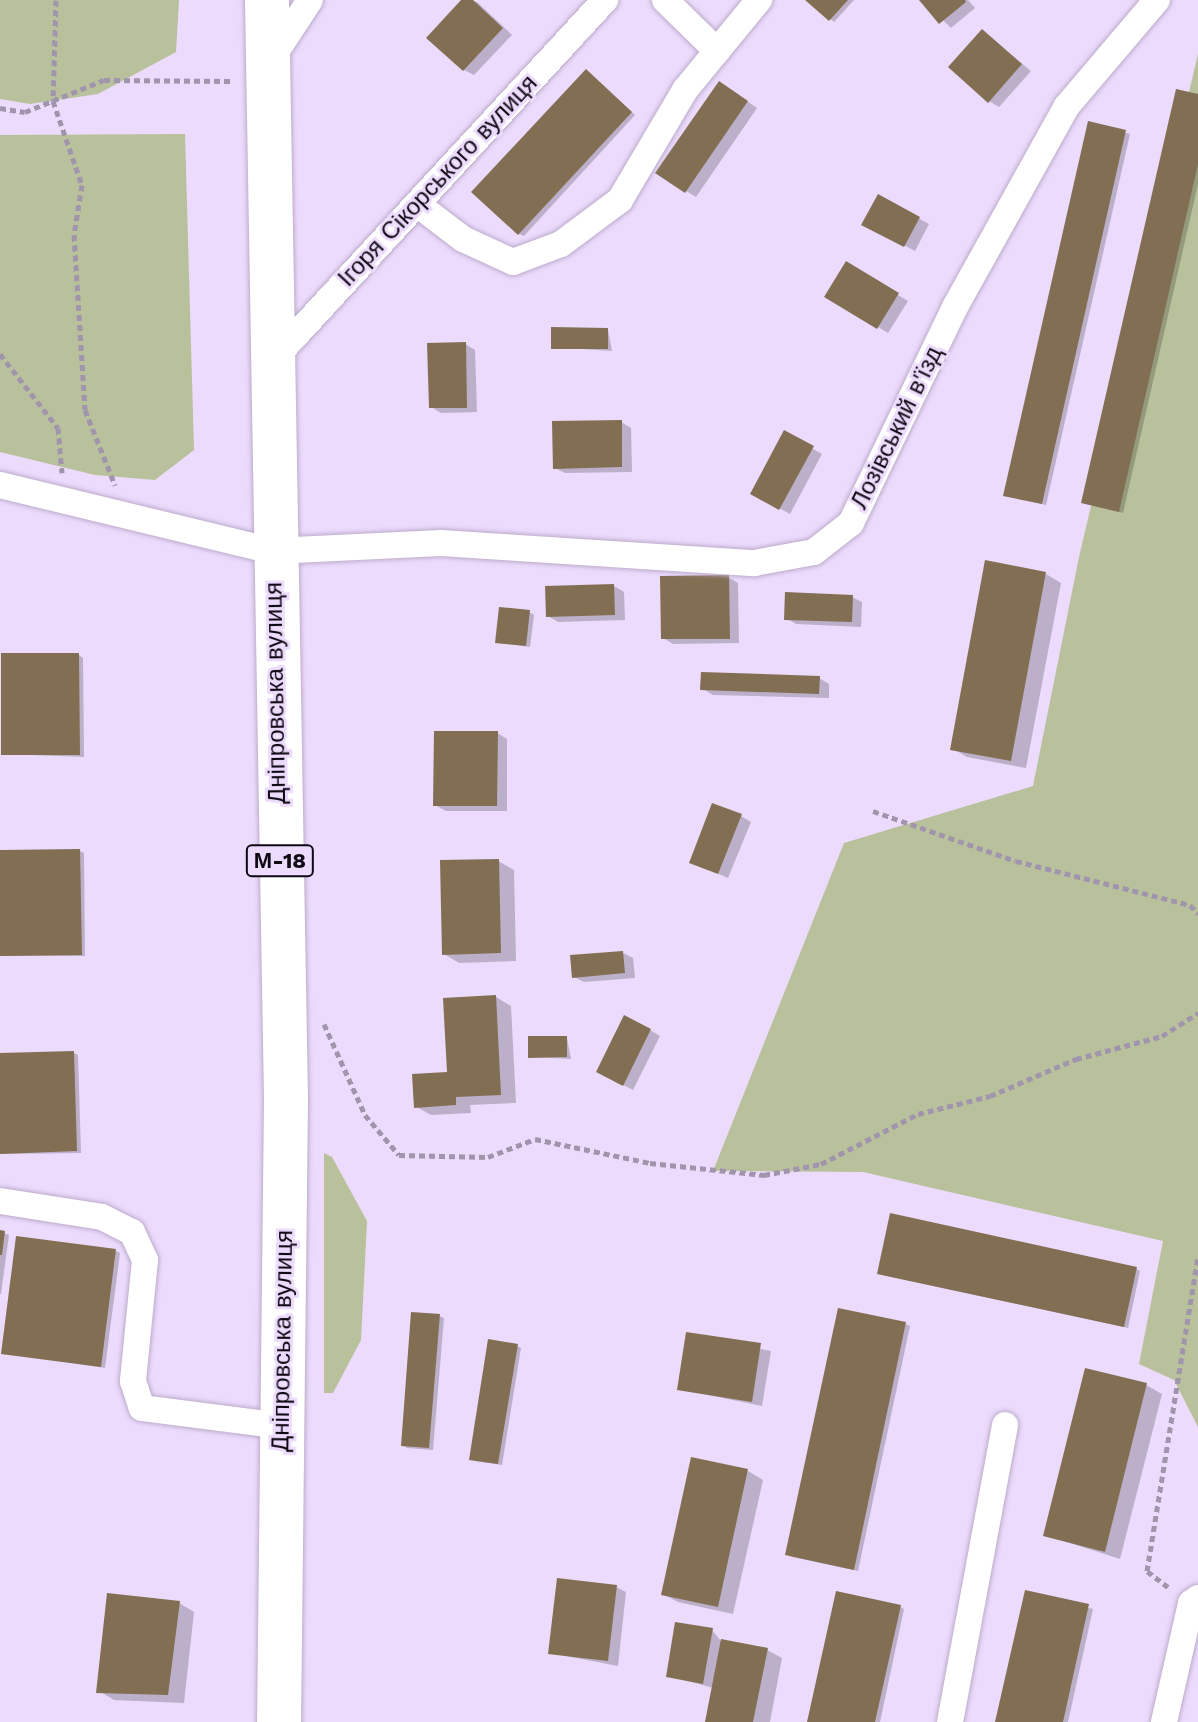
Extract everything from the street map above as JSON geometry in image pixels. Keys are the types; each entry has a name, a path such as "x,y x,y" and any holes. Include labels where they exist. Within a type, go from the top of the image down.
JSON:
{"highway":[{"name":"Дніпровська вулиця","path":"267,0 273,551 286,1100 279,1722"}],"street":[{"path":"268,73 310,0"},
{"name":"Ігоря Сікорського вулиця","path":"271,362 605,0"},
{"path":"665,0 717,51"},
{"path":"417,204 463,239 513,262 561,244 620,200 685,90 759,0"},
{"name":"Лозівський в'їзд","path":"0,485 273,551 441,543 754,563 814,552 851,523 955,307 1067,106 1157,0"},
{"path":"0,1201 102,1217 132,1232 145,1260 133,1381 142,1408 282,1426"},
{"path":"950,1722 1005,1425"},
{"path":"1164,1722 1194,1601"}],"path":[{"path":"56,0 53,101 82,185 74,235 85,410 128,515"},
{"path":"0,108 25,112 104,80 268,73"},
{"path":"0,354 58,428 64,500"},
{"path":"873,811 1016,861 1190,905 1198,914"},
{"path":"318,1009 365,1115 399,1155 488,1157 535,1139 650,1163 764,1175 821,1164 918,1114 990,1096 1076,1059 1162,1036 1198,1013"},
{"path":"1194,1601 1147,1571 1198,1256"}],"green space":[{"path":"0,0 179,0 176,52 98,94 30,104 0,99"},
{"path":"1198,54 1198,1427 1174,1380 1139,1364 1163,1241 863,1172 713,1171 844,843 1033,786 1079,557"},
{"path":"185,134 194,450 155,480 95,475 0,452 0,135"},
{"path":"324,1153 332,1157 367,1221 361,1340 333,1393 324,1393"}],"building":[{"path":"461,0 473,0 503,28 463,71 426,38"},
{"path":"805,0 848,0 829,21"},
{"path":"919,0 965,0 966,2 939,24"},
{"path":"982,29 1022,64 988,103 948,67"},
{"path":"586,69 632,112 518,235 471,192"},
{"path":"719,81 748,101 685,193 655,173"},
{"path":"1176,89 1198,94 1198,164 1119,512 1081,503"},
{"path":"1088,121 1126,130 1042,504 1003,496"},
{"path":"878,194 920,217 904,247 861,225"},
{"path":"846,261 899,293 877,329 824,297"},
{"path":"551,327 608,328 608,349 551,349"},
{"path":"466,342 467,408 429,408 427,343"},
{"path":"622,420 622,467 553,469 552,421"},
{"path":"784,430 814,446 779,510 750,494"},
{"path":"985,560 1046,572 1011,761 950,750"},
{"path":"729,575 730,639 661,639 660,576"},
{"path":"614,584 615,615 546,617 545,586"},
{"path":"785,592 853,595 852,622 784,620"},
{"path":"499,607 530,610 526,646 495,643"},
{"path":"1,653 79,653 80,755 1,755"},
{"path":"701,672 820,676 819,694 700,690"},
{"path":"434,731 498,731 497,806 433,806"},
{"path":"712,803 742,814 718,874 689,863"},
{"path":"80,849 82,955 0,956 0,850"},
{"path":"499,859 501,953 442,955 440,860"},
{"path":"623,951 625,973 572,978 570,955"},
{"path":"496,995 501,1095 456,1097 456,1105 414,1108 412,1074 447,1072 443,998"},
{"path":"624,1015 651,1029 623,1086 596,1072"},
{"path":"528,1036 567,1036 567,1057 528,1058"},
{"path":"74,1051 77,1151 0,1154 0,1053"},
{"path":"890,1213 1137,1267 1124,1327 877,1274"},
{"path":"0,1230 5,1231 2,1255 0,1255"},
{"path":"16,1236 116,1249 101,1367 1,1354"},
{"path":"838,1308 906,1322 854,1570 785,1555"},
{"path":"411,1312 440,1314 429,1448 401,1446"},
{"path":"686,1332 761,1343 752,1402 677,1390"},
{"path":"488,1339 518,1344 498,1464 469,1460"},
{"path":"1085,1368 1147,1383 1105,1552 1043,1536"},
{"path":"691,1457 748,1469 718,1607 661,1595"},
{"path":"557,1578 617,1585 608,1661 548,1654"},
{"path":"1025,1590 1089,1604 1063,1722 995,1722"},
{"path":"836,1591 901,1605 875,1722 807,1722"},
{"path":"107,1593 180,1601 168,1695 96,1693"},
{"path":"675,1622 713,1628 703,1684 666,1677"},
{"path":"721,1639 768,1648 753,1722 705,1722"}]}
